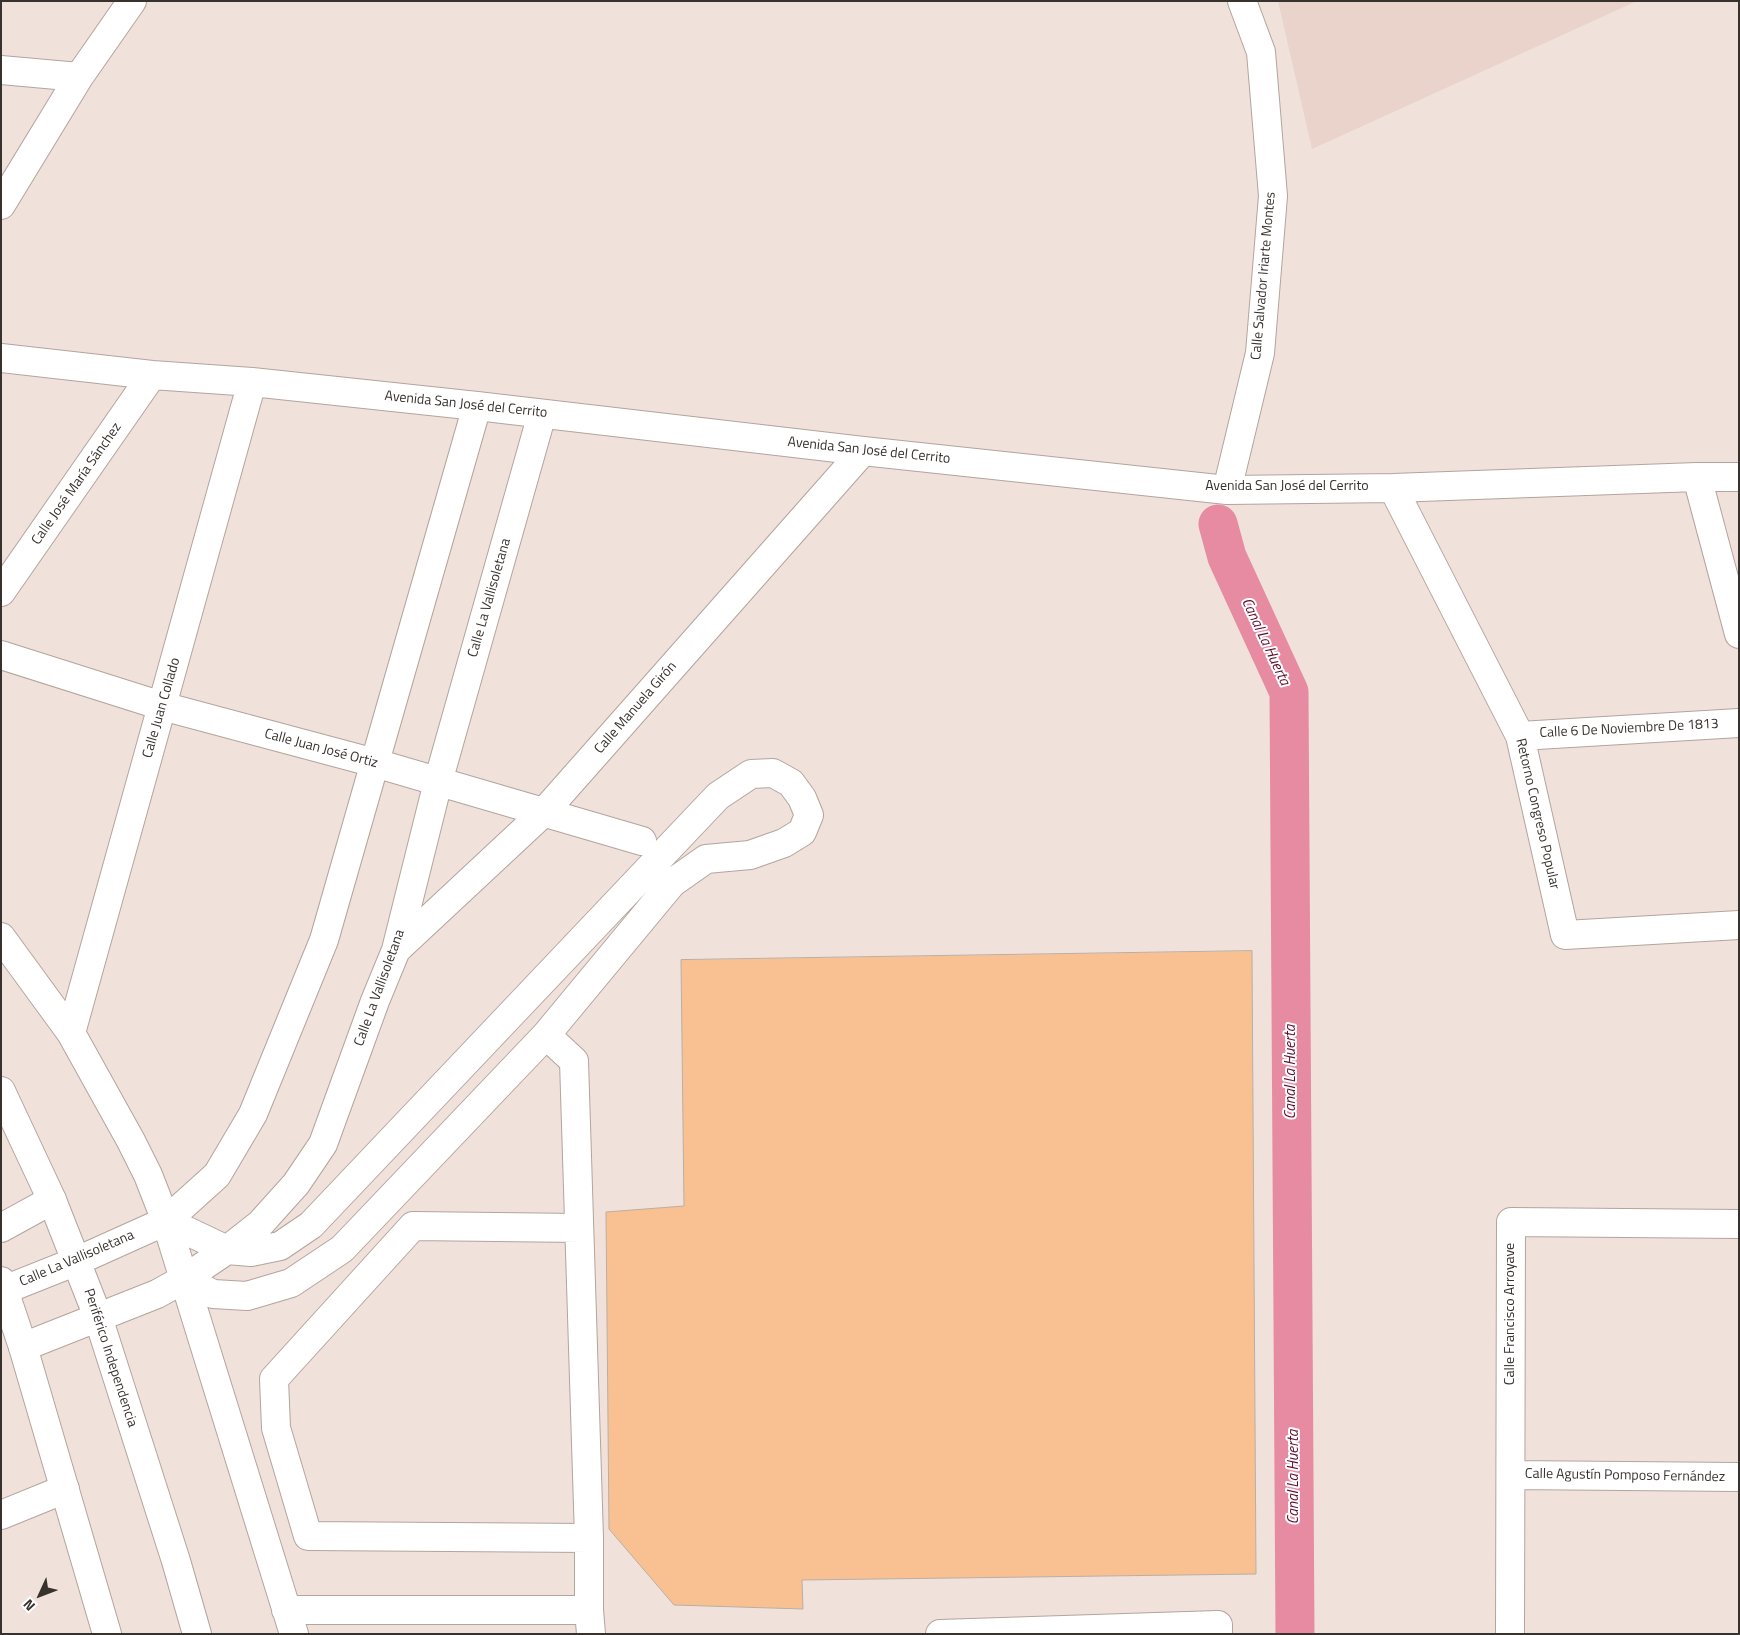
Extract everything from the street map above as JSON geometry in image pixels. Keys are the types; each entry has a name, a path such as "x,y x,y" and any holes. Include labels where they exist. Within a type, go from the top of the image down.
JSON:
{"main road":[{"path":"1,205 79,77 132,1"},
{"name":"Calle Salvador Iriarte Montes","path":"1226,490 1260,353 1273,196 1260,52 1242,1"},
{"path":"1,70 79,77"},
{"name":"Avenida San José del Cerrito","path":"1,358 152,375 252,382 477,406 862,451 1226,490 1393,488 1739,477"},
{"name":"Calle José María Sánchez","path":"1,592 152,375"},
{"name":"Calle Juan Collado","path":"71,1033 252,382"},
{"name":"Calle La Vallisoletana","path":"3,1285 77,1261 166,1221 217,1175 253,1114 324,940 477,406"},
{"name":"Calle La Vallisoletana","path":"23,1347 157,1294 184,1279 227,1250 260,1224 296,1184 323,1144 375,1001 396,950 438,782 542,414"},
{"name":"Calle Manuela Girón","path":"396,950 544,812 862,451"},
{"path":"1696,477 1739,634"},
{"name":"Retorno Congreso Popular","path":"1393,488 1520,736 1565,935 1739,925"},
{"name":"Calle Juan José Ortiz","path":"1,656 162,706 375,763 642,841"},
{"name":"Calle 6 De Noviembre De 1813","path":"1520,736 1739,723"},
{"path":"166,1221 227,1250 251,1252 280,1246 311,1225 718,796 751,774 773,773 791,783 802,798 809,816 802,832 784,843 750,855 706,858 672,883 546,1035 342,1249 290,1283 247,1296 213,1294 184,1279"},
{"path":"1,937 71,1033 148,1175 166,1221 290,1622 590,1622 574,1061 546,1035"},
{"name":"Periférico Independencia","path":"1,1091 52,1200 98,1317 176,1561 197,1634"},
{"path":"1,1228 52,1200"},
{"name":"Calle Francisco Arroyave","path":"1510,1634 1511,1222 1739,1224"},
{"path":"579,1228 413,1226 274,1379 276,1428 308,1536 589,1538"},
{"path":"3,1285 107,1634"},
{"name":"Calle Agustín Pomposo Fernández","path":"1510,1474 1739,1477"},
{"path":"1,1515 65,1489"},
{"path":"940,1634 1146,1631 1218,1626 1218,1634"}],"shaded area":[{"path":"1278,1 1637,1 1312,149"}],"building":[{"path":"1252,951 1256,1574 802,1580 803,1609 674,1605 609,1529 606,1212 684,1206 681,960"}],"waterway":[{"name":"Canal La Huerta","path":"1218,524 1227,557 1289,692 1295,1634"}]}
